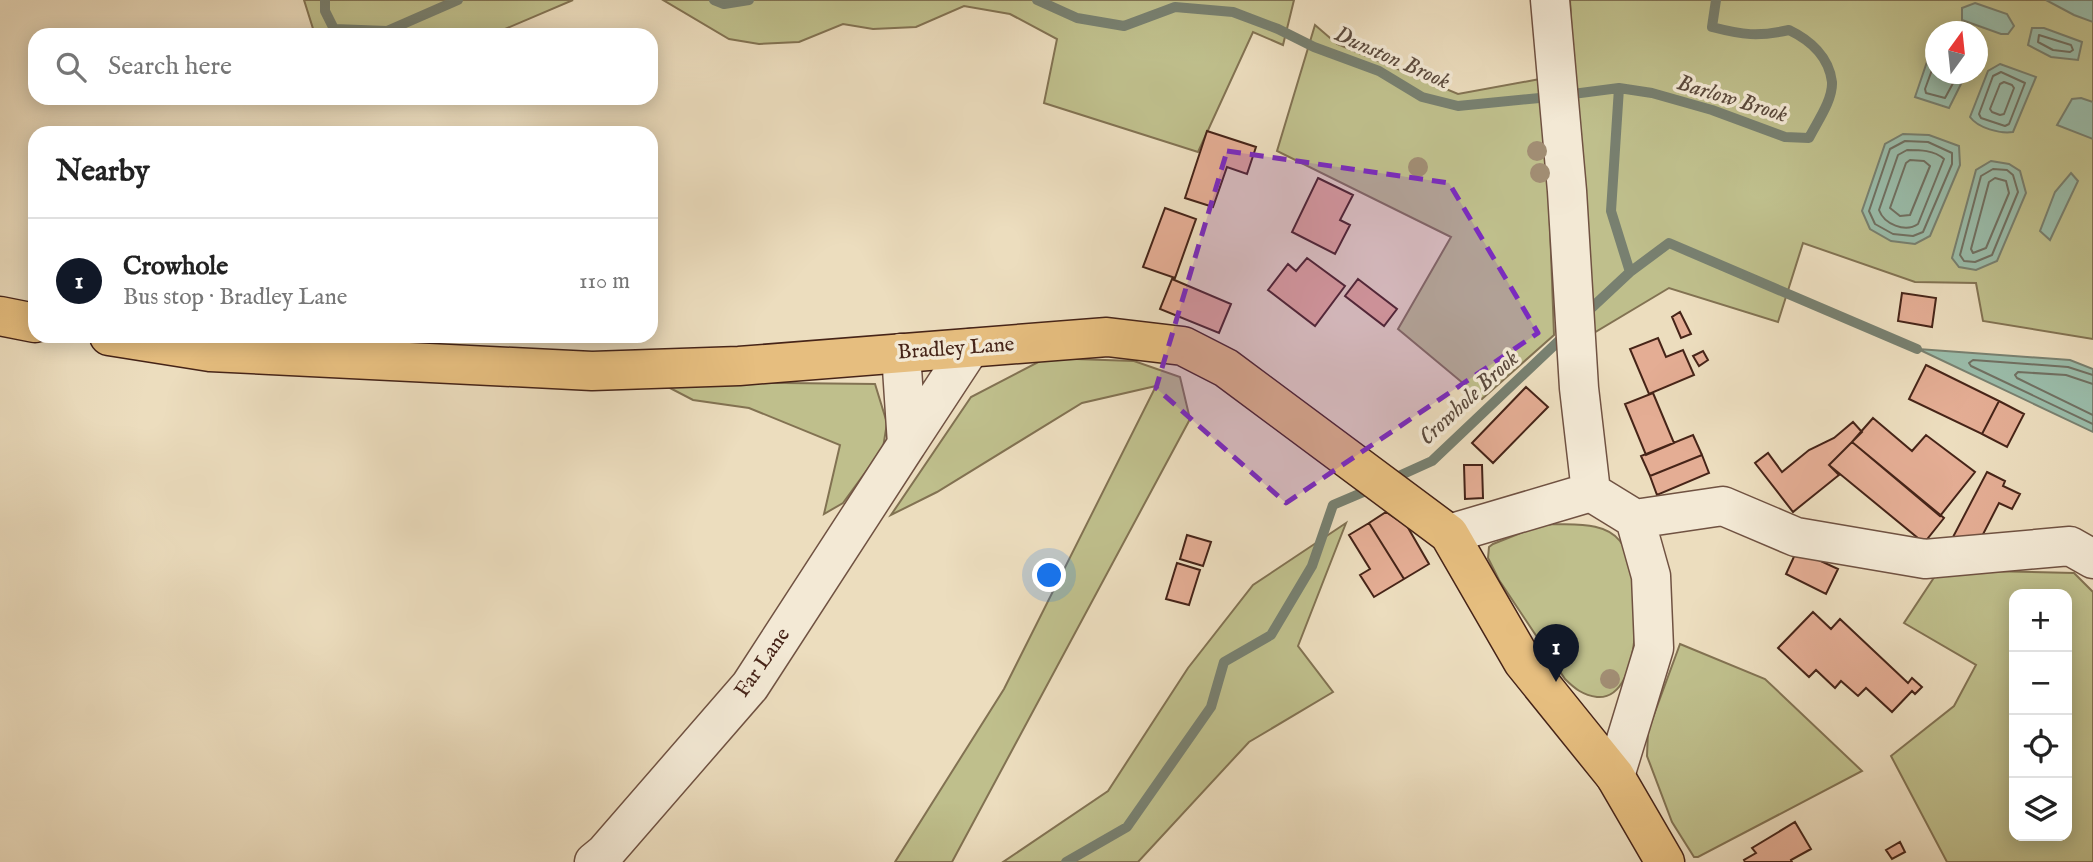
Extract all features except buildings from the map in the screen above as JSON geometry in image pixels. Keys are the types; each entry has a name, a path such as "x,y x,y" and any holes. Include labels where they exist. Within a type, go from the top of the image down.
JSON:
{"main road":[{"path":"0,316 28,322"},
{"name":"Bradley Lane","path":"153,343 210,352 592,370 739,366 1107,337 1183,346 1226,368 1449,534 1523,662 1615,776 1665,862"}],"street":[{"path":"1550,0 1567,191 1579,388 1591,492"},
{"name":"Far Lane","path":"594,862 605,853 750,687 970,348"},
{"path":"901,353 907,444"},
{"path":"1449,534 1591,492 1635,519 1723,506 1796,537 1925,559 2070,546 2093,559"},
{"path":"1615,776 1654,648 1651,576 1635,519"}],"highlighted area":[{"path":"1227,151 1449,183 1538,333 1286,503 1156,388"}],"shaded area":[{"path":"304,0 573,0 507,28 313,28"},
{"path":"663,0 1294,0 1283,45 1253,32 1198,152 1044,103 1057,39 1010,14 964,6 916,27 873,29 843,24 799,42 759,44 729,39"},
{"path":"1570,0 2093,0 2093,339 1983,321 1976,283 1915,282 1803,243 1778,322 1669,288 1587,337"},
{"path":"1315,25 1337,44 1458,94 1540,79 1546,118 1554,335 1482,399 1398,329 1451,237 1277,151"},
{"path":"1046,358 1134,361 1180,377 1190,419 952,862 895,862 1004,689 1156,386 1082,403 937,492 891,515 971,397"},
{"path":"688,382 875,384 887,423 883,448 843,503 824,514 840,445 749,408 693,400 668,387"},
{"path":"1346,523 1298,646 1333,692 1249,742 1138,862 1003,862 1108,791 1188,668 1253,585"},
{"path":"1538,526 1590,526 1606,530 1620,541 1627,555 1635,602 1632,656 1625,678 1613,692 1597,697 1580,691 1565,679 1499,580 1488,558 1489,547 1493,544"},
{"path":"1939,570 2074,573 2093,592 2093,862 1947,862 1891,756 1954,706 1976,665 1904,623"},
{"path":"1680,644 1765,679 1862,771 1694,857 1672,822 1647,756 1648,731"}],"water":[{"path":"2046,0 2093,0 2093,22 2074,15"},
{"path":"1975,3 2007,14 2014,26 2008,34 2001,34 1988,29 1988,21 1962,20 1962,8"},
{"path":"2032,28 2044,28 2082,42 2078,60 2051,57 2028,45"},
{"path":"2000,64 2036,77 2013,132 1990,129 1970,117 1983,84 1988,84 1988,71"},
{"path":"1925,68 1925,84 1961,84 1949,108 1915,97"},
{"path":"2081,98 2093,102 2093,139 2057,125 2072,99"},
{"path":"1903,134 1929,135 1959,146 1960,165 1930,236 1915,244 1891,241 1870,229 1862,211 1885,144"},
{"path":"1991,161 2009,164 2020,171 2026,193 1997,261 1976,270 1959,267 1952,258 1976,170"},
{"path":"2071,173 2078,181 2050,240 2040,231 2055,192"},
{"path":"1918,349 2070,360 2093,369 2093,432"}],"waterway":[{"name":"Dunston Brook","path":"325,0 325,11 334,28"},
{"name":"Dunston Brook","path":"394,28 458,0"},
{"name":"Dunston Brook","path":"714,0 724,4 749,0"},
{"name":"Dunston Brook","path":"1037,0 1077,18 1124,26 1175,7 1233,12 1278,29 1314,47 1379,71 1422,97 1458,106 1550,97"},
{"name":"Barlow Brook","path":"1565,95 1619,88 1652,93 1712,110 1785,137 1809,138 1832,89 1830,73 1823,57 1811,44 1789,30 1750,34 1712,27 1716,0"},
{"name":"Crowhole Brook","path":"1585,314 1630,272 1611,211 1619,88"},
{"path":"1630,272 1669,243 1917,349"},
{"name":"Crowhole Brook","path":"1390,480 1432,461 1565,335"},
{"name":"Crowhole Brook","path":"1066,862 1127,827 1211,707 1224,662 1271,635 1312,566 1333,505 1373,488"}],"place":[{"name":"Crowhole","path":"1556,682"}]}
